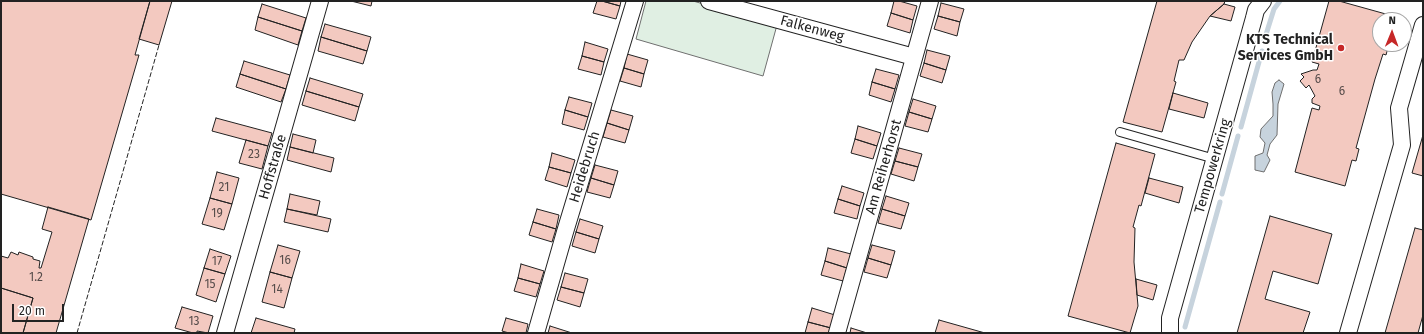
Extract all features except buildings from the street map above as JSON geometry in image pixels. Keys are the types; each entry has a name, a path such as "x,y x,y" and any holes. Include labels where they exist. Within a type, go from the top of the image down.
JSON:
{"street":[{"name":"Hoffstraße","path":"225,333 320,1"},
{"name":"Heidebruch","path":"536,333 567,224 635,1"},
{"name":"Falkenweg","path":"709,1 914,57"},
{"name":"Am Reiherhorst","path":"837,333 930,1"},
{"name":"Tempowerkring","path":"1170,333 1170,318 1256,10 1262,1"},
{"path":"1348,333 1402,145 1399,108 1423,26"}],"lane":[{"path":"1120,132 1215,159"}],"green space":[{"path":"646,1 693,1 777,25 763,76 636,39"}],"shaded area":[{"path":"1279,80 1284,84 1278,104 1277,135 1270,144 1267,155 1270,160 1264,172 1255,170 1255,156 1263,153 1265,143 1260,137 1261,129 1273,116 1272,92 1275,83"}],"waterway":[{"path":"1264,41 1274,9 1280,1"},
{"path":"1241,127 1262,51"},
{"path":"1222,194 1238,136"},
{"path":"1185,327 1220,202"}],"fence":[{"path":"77,333 159,45"}],"place":[{"name":"KTS Technical Services GmbH","path":"1341,48"}]}
